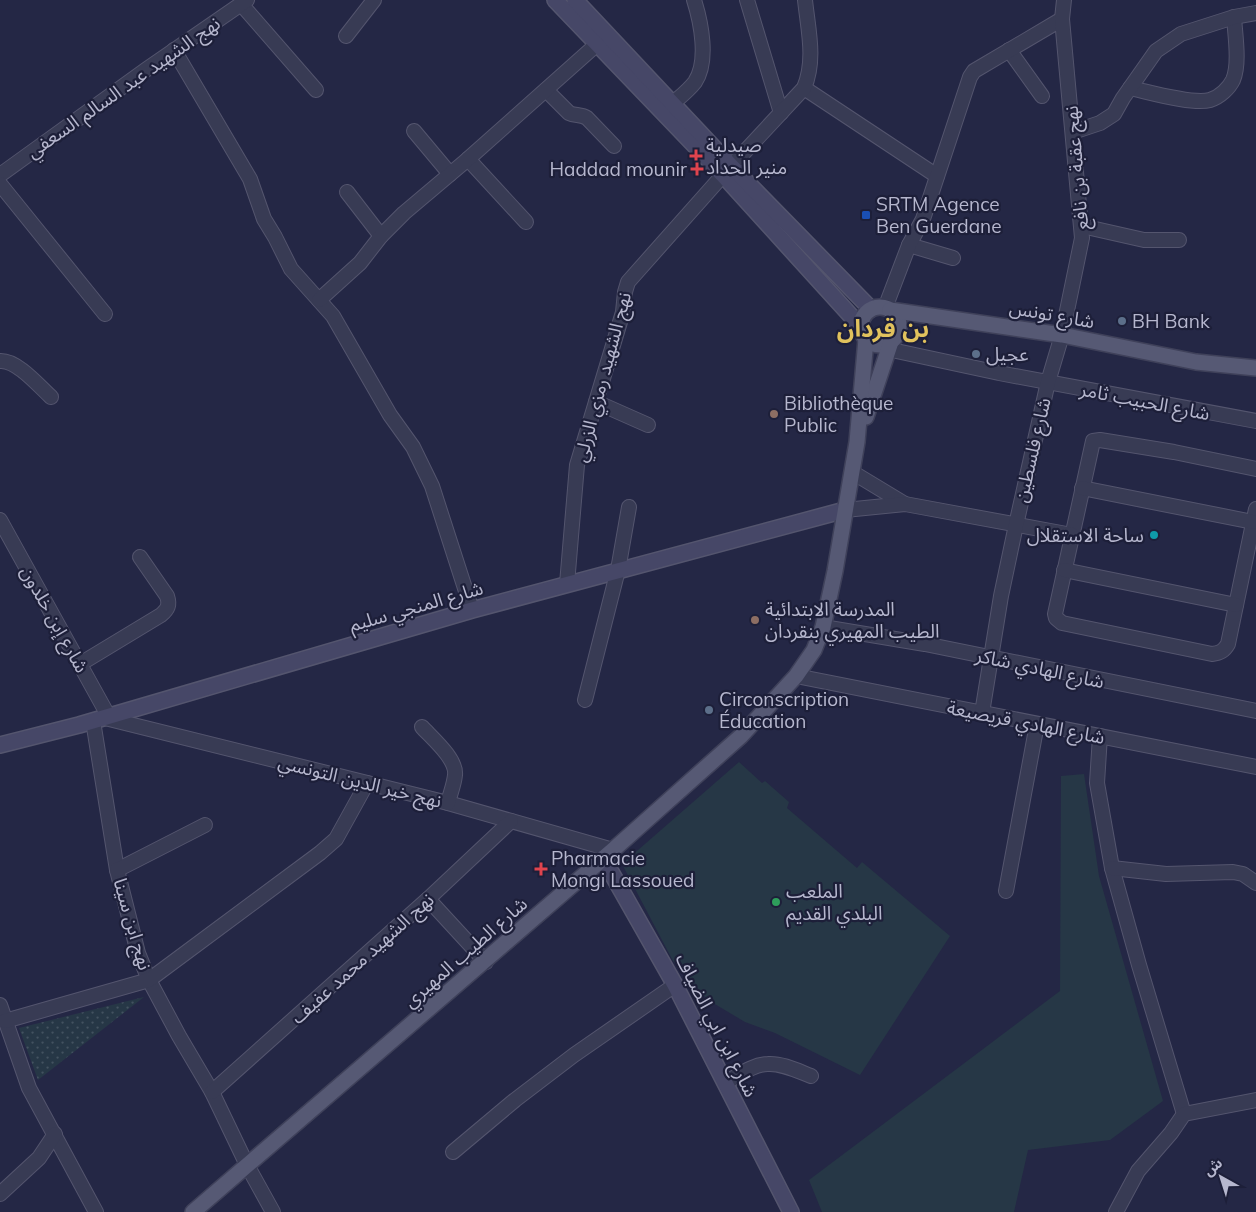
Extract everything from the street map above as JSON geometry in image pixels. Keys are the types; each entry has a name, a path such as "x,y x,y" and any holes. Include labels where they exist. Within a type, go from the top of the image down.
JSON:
{"main road":[{"name":"شارع تونس","path":"882,309 1062,335 1196,362 1256,368"},
{"path":"882,309 895,314 899,325 895,337 889,345 858,442 862,320 865,314 882,309"},
{"path":"899,325 930,315"},
{"path":"863,333 878,345 889,345"},
{"name":"شارع الطيب المهيري","path":"193,1212 486,962 741,736 796,676 814,650 823,627 858,442"}],"street":[{"path":"346,36 374,0"},
{"path":"556,0 602,39 672,104 863,333"},
{"path":"575,0 602,39 727,171 882,309 909,245 923,219 970,77 974,71 1062,19"},
{"path":"672,104 694,83 699,75 702,64 701,31 694,0"},
{"path":"747,0 781,113"},
{"path":"804,0 811,55 810,70 804,88 937,176"},
{"name":"نهج عقبة بن نافع","path":"1062,335 1082,238 1062,19 1064,0"},
{"path":"244,2 316,90"},
{"name":"نهج الشهيد عبد السالم السعفي","path":"0,176 174,50 244,2"},
{"path":"1073,132 1108,119 1114,114 1156,51 1180,34 1234,17 1256,13"},
{"path":"1130,88 1195,101 1210,100 1224,92 1233,80 1236,64 1234,17"},
{"path":"319,300 360,263 404,213 468,159 602,39"},
{"path":"174,50 250,179 264,219 275,236 291,269 333,316 390,415 413,447 432,486 472,610"},
{"path":"1009,50 1042,96"},
{"name":"نهج الشهيد رمزي الزرلي","path":"567,584 577,465 623,312 628,282 804,88"},
{"path":"546,90 569,113 583,115 587,118 614,146"},
{"path":"414,131 450,174"},
{"path":"468,159 526,222"},
{"path":"0,184 106,314"},
{"path":"347,192 382,236"},
{"path":"1082,226 1144,240 1179,240"},
{"path":"909,245 953,258"},
{"name":"شارع فلسطين","path":"982,713 1016,524 1048,382 1062,335"},
{"name":"شارع الحبيب ثامر","path":"889,345 1048,382 1256,421"},
{"path":"0,361 7,361 18,367 51,397"},
{"path":"596,402 648,425"},
{"path":"1082,488 1255,516 1250,567 1236,605 1228,644 1219,653 1212,654 1058,621 1055,614 1091,445 1096,440 1174,452 1256,469"},
{"path":"852,472 905,504"},
{"path":"845,510 905,504 1072,535"},
{"path":"585,700 618,570 629,507"},
{"name":"شارع المنجي سليم","path":"0,745 102,719 472,610 845,510"},
{"name":"شارع إبن خلدون","path":"0,520 80,664 102,719"},
{"path":"80,664 161,615 166,610 169,603 167,596 140,557"},
{"path":"1064,570 1236,605"},
{"name":"شارع الهادي شاكر","path":"823,627 882,636 1256,711"},
{"name":"شارع الهادي قريصيعة","path":"796,676 1256,767"},
{"name":"نهج خير الدين التونسي","path":"102,719 448,803 511,821 608,854"},
{"name":"نهج ابن سينا","path":"102,719 117,870 138,953 149,980 212,1092 247,1165 273,1212"},
{"path":"1006,891 1037,724"},
{"path":"422,727 455,767 455,775 448,803"},
{"path":"1100,736 1097,783 1112,868 1184,1114"},
{"path":"96,1212 29,1088 2,1011 149,980 320,853 336,839 367,783"},
{"name":"نهج الشهيد محمد عفيف","path":"212,1092 428,899 511,821"},
{"path":"117,870 206,825"},
{"name":"شارع ابن ابي الضياف","path":"608,854 791,1212"},
{"path":"1112,868 1166,874 1233,872 1243,874 1256,882"},
{"path":"428,899 486,962"},
{"path":"453,1152 515,1100 574,1055 675,985"},
{"path":"725,1083 753,1068 769,1064 786,1067 810,1076"},
{"path":"1116,1212 1138,1171 1172,1133 1184,1114 1256,1100"},
{"path":"0,1194 39,1158 55,1134"}],"shaded area":[{"name":"الملعب البلدي القديم","path":"739,762 762,783 765,781 789,802 787,808 857,868 862,862 950,936 860,1075 775,1033 745,1022 708,1000 673,961 622,864"},
{"path":"1084,774 1099,876 1163,1101 1110,1140 1028,1150 1014,1212 822,1212 809,1180 1060,991 1061,776"},
{"path":"144,997 38,1080 19,1028"}],"place":[{"name":"صيدلية منير الحداد","path":"696,156"},
{"name":"Haddad mounir","path":"697,169"},
{"name":"SRTM Agence Ben Guerdane","path":"866,215"},
{"name":"BH Bank","path":"1122,321"},
{"name":"عجيل","path":"976,354"},
{"name":"Bibliothèque Public","path":"774,414"},
{"name":"ساحة الاستقلال","path":"1154,535"},
{"name":"المدرسة الابتدائية الطيب المهيري بنقردان","path":"755,620"},
{"name":"Circonscription Éducation","path":"709,710"},
{"name":"Pharmacie Mongi Lassoued","path":"541,869"},
{"name":"الملعب البلدي القديم","path":"776,902"}],"district":[{"name":"بن قردان","path":"883,329"}]}
